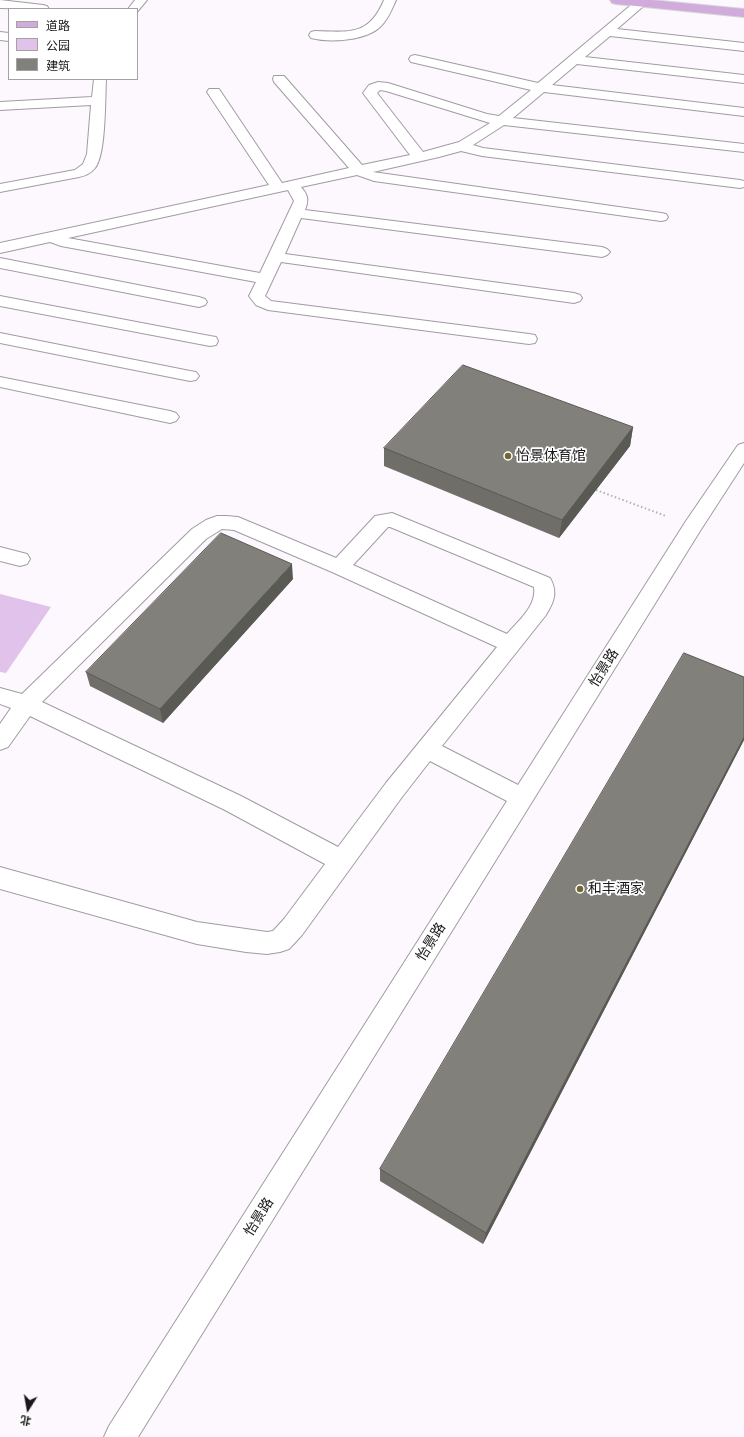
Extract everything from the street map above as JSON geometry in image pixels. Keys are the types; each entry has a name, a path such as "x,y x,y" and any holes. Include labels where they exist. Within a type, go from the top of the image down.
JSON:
{"main road":[{"path":"616,0 744,13"},
{"path":"723,0 744,2"}],"street":[{"path":"135,8 141,0"},
{"path":"315,35 343,36 368,31 377,22 387,8 390,0"},
{"path":"0,248 359,171 460,146 502,121 641,2"},
{"path":"0,4 34,8"},
{"path":"607,32 744,47"},
{"path":"415,59 541,88 744,112"},
{"path":"574,60 744,79"},
{"path":"279,79 359,171 374,178 661,217"},
{"path":"0,188 78,173 90,166 94,154 100,80"},
{"path":"419,157 370,94 372,88 378,86 392,88 485,118 502,121 744,148"},
{"path":"214,92 285,187 299,194 301,201 257,296 258,299 268,305 529,339"},
{"path":"0,106 98,101"},
{"path":"460,146 482,152 740,184"},
{"path":"296,212 602,252"},
{"path":"53,237 61,241 80,245 265,279"},
{"path":"276,257 574,298"},
{"path":"0,263 199,302"},
{"path":"0,301 210,341"},
{"path":"0,338 190,376"},
{"path":"0,382 170,417"},
{"name":"怡景路","path":"120,1437 693,526 744,449"},
{"path":"0,878 197,933 246,941 267,943 280,941 293,927 394,790 539,610 546,598 546,591 543,583 392,520 382,521 339,567"},
{"path":"0,741 26,704 199,534 211,524 228,521 238,524 339,567 511,645"},
{"path":"0,554 20,558"},
{"path":"0,696 26,704 233,803 342,861"},
{"path":"427,750 522,798"}],"path":[{"path":"596,490 693,526"}],"green space":[{"path":"0,594 51,607 6,673 0,672"}],"building":[{"name":"怡景体育馆","path":"463,365 633,427 562,520 384,448"},
{"path":"221,533 292,564 160,709 86,672"},
{"path":"684,653 744,677 744,737 486,1233 380,1169"}],"place":[{"name":"怡景体育馆","path":"508,456"},
{"name":"和丰酒家","path":"580,889"}]}
